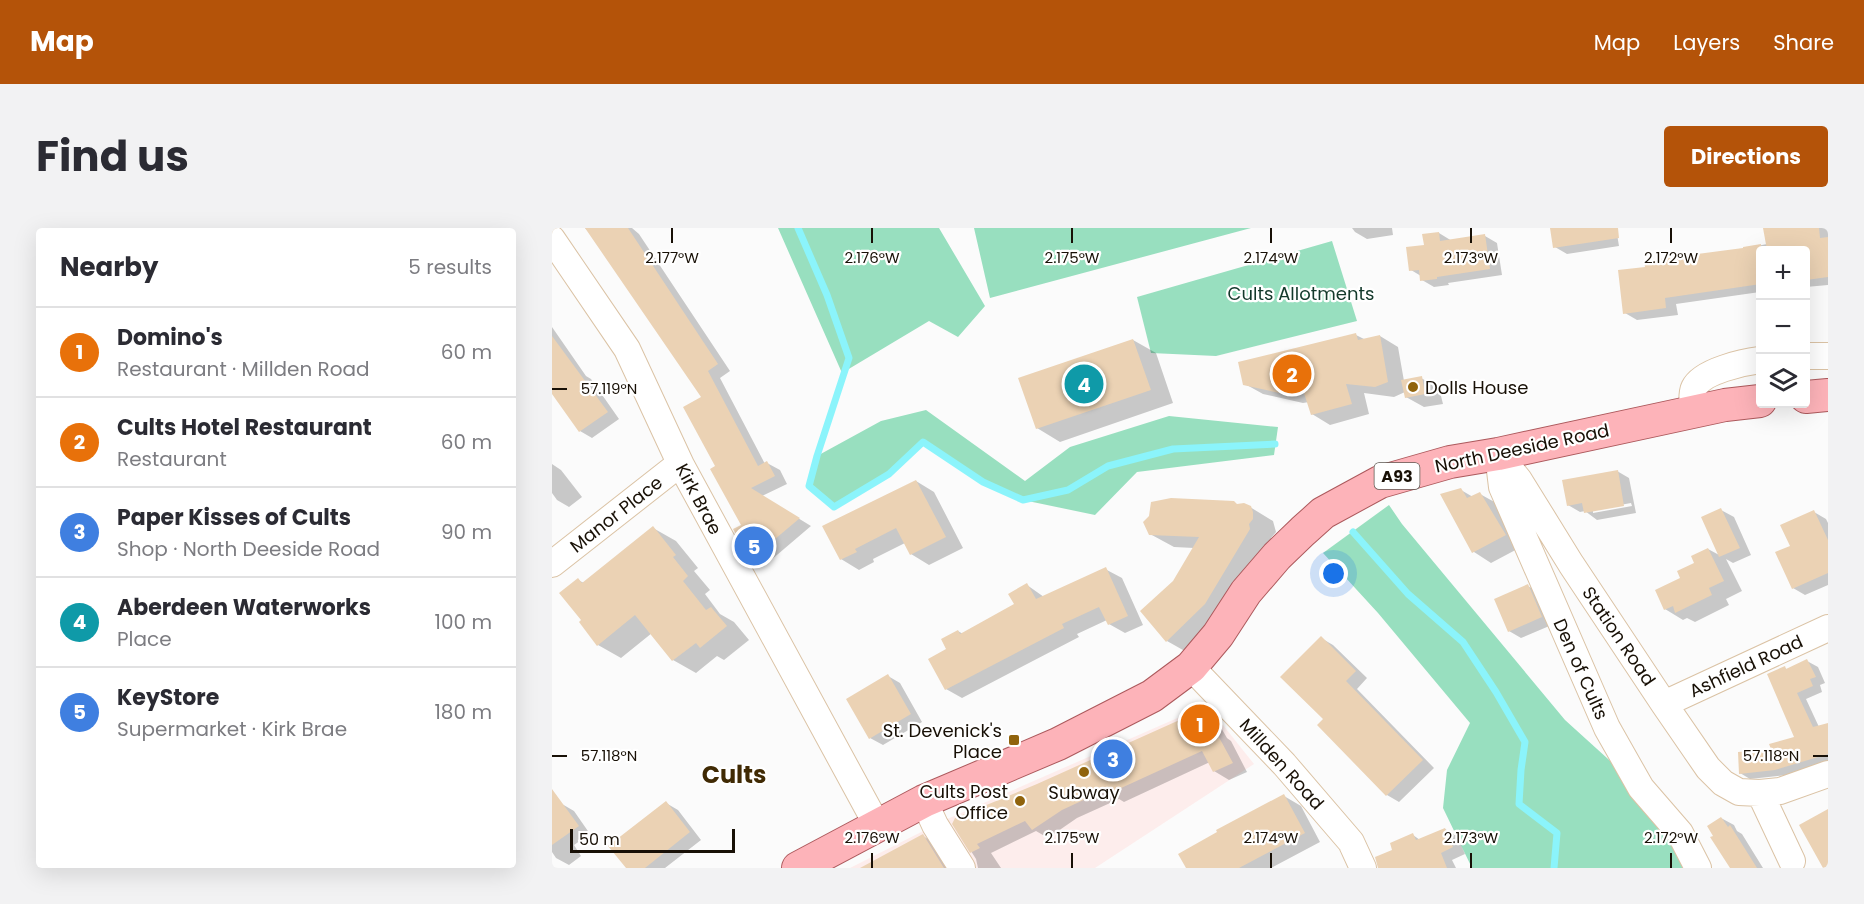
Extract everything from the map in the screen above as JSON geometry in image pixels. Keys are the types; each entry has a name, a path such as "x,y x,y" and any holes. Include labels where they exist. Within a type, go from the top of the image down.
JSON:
{"main road":[{"path":"1810,397 1828,395"},
{"name":"North Deeside Road","path":"798,868 924,801 1068,739 1152,696 1191,667 1218,635 1246,592 1277,556 1323,513 1380,482 1431,467 1725,405 1756,402"}],"street":[{"name":"Kirk Brae","path":"552,239 627,349 681,465 877,825"},
{"path":"1810,356 1828,356"},
{"path":"1692,412 1693,390 1695,385 1706,376 1756,361"},
{"name":"Station Road","path":"1498,454 1519,480 1570,564 1664,704 1708,768 1723,783 1739,792 1760,793 1780,791 1828,774"},
{"name":"Den of Cults","path":"1498,454 1502,487 1607,728 1641,788 1680,833 1698,868"},
{"name":"Manor Place","path":"552,564 681,465"},
{"name":"Ashfield Road","path":"1664,704 1828,628"},
{"name":"Millden Road","path":"1191,667 1284,764 1351,842 1363,868"},
{"path":"1760,793 1792,861"},
{"path":"924,801 935,825 962,868"}],"shaded area":[{"path":"1207,705 1254,764 1095,868 850,868 945,820"}],"green space":[{"path":"778,228 939,228 985,306 958,337 929,321 842,373"},
{"path":"974,228 1251,228 990,298"},
{"name":"Cults Allotments","path":"1332,241 1357,321 1216,356 1151,353 1137,297"},
{"path":"926,410 1025,481 1070,447 1169,416 1278,427 1274,455 1137,472 1095,515 1023,500 983,482 923,442 889,474 834,507 809,486 817,456 881,421"},
{"path":"1389,505 1402,524 1565,720 1618,768 1676,841 1689,868 1472,868 1443,808 1447,770 1470,723 1378,613 1323,553"}],"building":[{"path":"585,228 628,228 718,364 708,371 758,466 767,461 775,476 751,488 800,518 750,560 733,529 741,525 710,469 715,466 683,407 701,397"},
{"path":"1550,228 1618,228 1619,238 1553,248"},
{"path":"1763,228 1819,228 1820,238 1828,237 1828,277 1810,279 1810,246 1766,246"},
{"path":"1439,232 1440,241 1485,234 1490,269 1420,281 1419,270 1409,271 1406,247 1424,245 1422,234"},
{"path":"1761,244 1761,246 1756,246 1756,285 1665,298 1666,308 1623,314 1618,270 1645,267 1644,261"},
{"path":"1356,333 1358,340 1380,335 1388,382 1375,387 1346,384 1352,404 1311,415 1303,390 1284,394 1243,385 1238,362"},
{"path":"552,336 608,412 579,432 552,394"},
{"path":"1133,339 1151,390 1036,429 1018,378"},
{"name":"Dolls House","path":"1422,376 1425,394 1405,398 1401,380"},
{"path":"1618,470 1624,506 1584,513 1582,503 1567,506 1562,480"},
{"path":"916,480 946,537 910,555 896,528 855,549 857,552 840,560 822,526"},
{"path":"1461,488 1467,498 1480,492 1506,535 1472,553 1440,494"},
{"path":"1171,498 1244,503 1251,506 1253,519 1249,524 1250,529 1205,604 1166,642 1140,611 1173,581 1199,537 1149,535 1143,522 1149,516 1151,502"},
{"path":"1721,508 1740,548 1719,557 1701,517"},
{"path":"1814,510 1828,540 1828,573 1792,589 1775,552 1790,546 1780,525"},
{"path":"653,526 676,555 673,557 688,576 683,581 706,610 711,607 727,626 700,648 696,643 672,661 635,615 597,646 579,622 581,620 559,593 578,578 582,583"},
{"path":"1708,548 1724,581 1709,588 1712,595 1675,613 1673,606 1664,610 1655,590 1680,578 1677,571 1694,563 1691,556"},
{"path":"1106,567 1128,616 1108,625 1099,607 1062,624 1064,628 945,690 928,659 946,649 941,639 958,630 960,634 1014,604 1008,594 1027,583 1036,599"},
{"path":"1528,584 1542,617 1508,632 1494,599"},
{"path":"1321,636 1356,671 1346,681 1423,760 1386,796 1317,725 1323,719 1280,677"},
{"path":"1807,659 1816,677 1810,679 1813,686 1797,693 1813,727 1828,723 1828,754 1775,770 1739,774 1738,752 1771,749 1769,744 1794,737 1767,674 1785,666 1786,669"},
{"path":"888,674 911,714 869,739 846,699"},
{"path":"1205,715 1233,763 1213,772 1202,751 1108,794 1105,790 1062,810 1032,830 1025,821 977,844 980,848 970,853 952,824 955,818 1184,718 1187,723"},
{"path":"552,789 579,826 552,845"},
{"path":"1284,794 1305,833 1239,868 1186,868 1178,854 1217,832 1216,830"},
{"path":"666,801 690,832 645,868 626,868 608,846"},
{"path":"1828,809 1828,868 1823,868 1799,825"},
{"path":"1721,817 1728,827 1730,825 1757,868 1730,868 1710,837 1713,836 1707,826"},
{"path":"1445,828 1453,847 1441,853 1447,868 1378,868 1375,857 1392,850 1390,843 1413,833 1416,840"},
{"path":"923,834 944,868 860,868"}],"waterway":[{"path":"798,228 827,295 849,358 809,486 834,507 889,474 923,442 983,482 1023,500 1068,490 1108,466 1173,449 1275,444"},
{"path":"1353,532 1408,594 1463,642 1496,692 1525,742 1519,804 1557,833 1554,868"}],"place":[{"name":"Cults Hotel Restaurant","path":"1292,374"},
{"name":"Aberdeen Waterworks","path":"1084,384"},
{"name":"Dolls House","path":"1413,387"},
{"name":"KeyStore","path":"754,546"},
{"name":"Domino's","path":"1200,724"},
{"name":"St. Devenick's Place","path":"1014,740"},
{"name":"Paper Kisses of Cults","path":"1113,759"},
{"name":"Subway","path":"1084,772"},
{"name":"Cults Post Office","path":"1020,801"}],"district":[{"name":"Cults","path":"734,774"}]}
